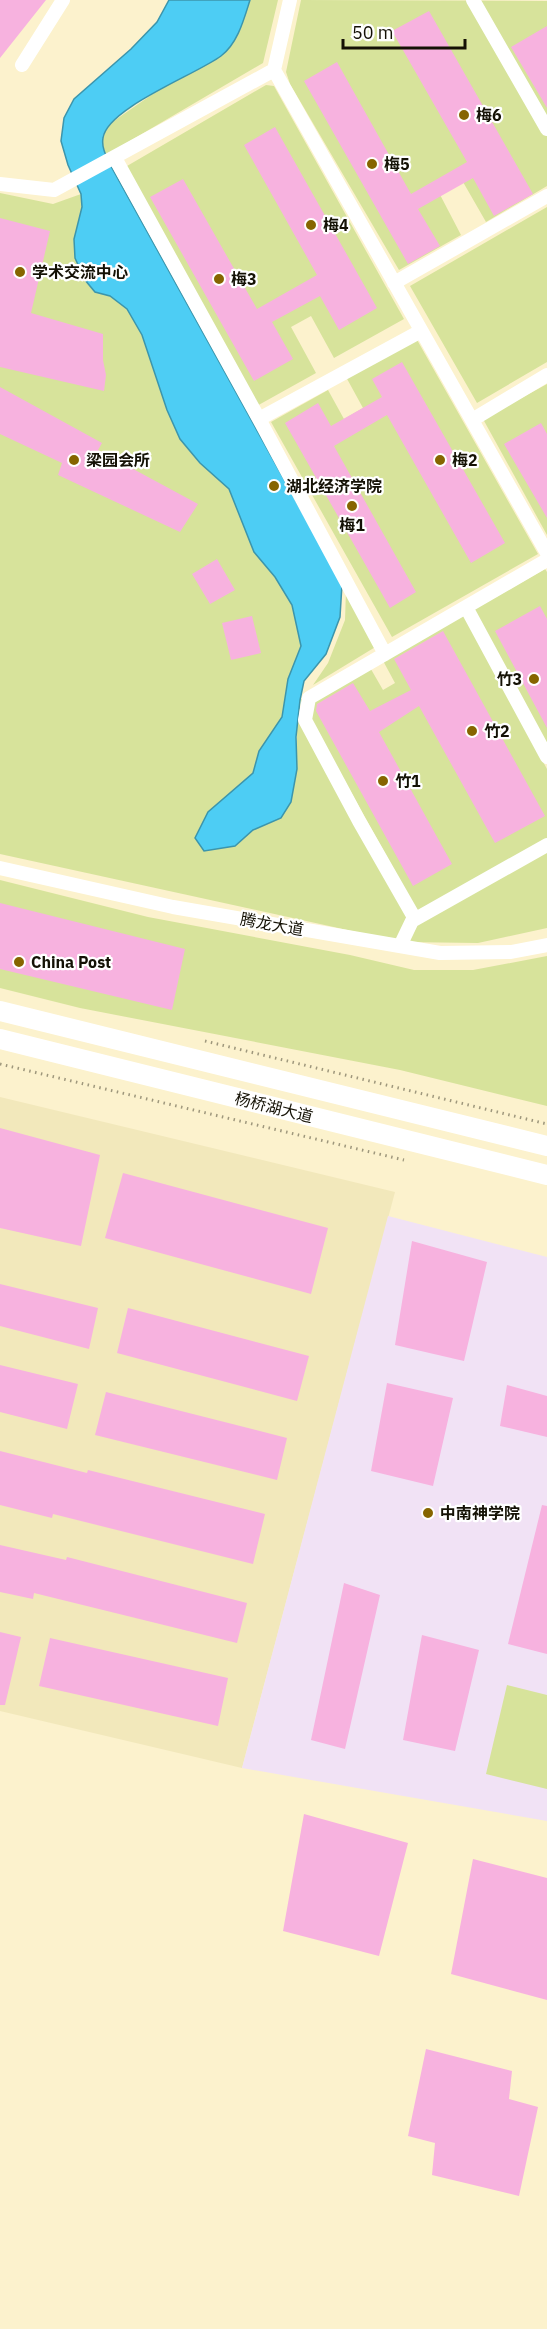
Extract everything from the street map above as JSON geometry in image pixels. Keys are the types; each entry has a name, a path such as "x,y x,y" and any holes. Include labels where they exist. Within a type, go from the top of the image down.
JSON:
{"main road":[{"name":"杨桥湖大道","path":"0,1011 547,1146"},
{"name":"杨桥湖大道","path":"0,1039 547,1175"}],"street":[{"path":"22,65 63,0"},
{"path":"290,0 274,70 547,553"},
{"path":"473,0 547,129"},
{"path":"0,184 48,191 73,181 274,70"},
{"path":"113,160 260,419 385,654"},
{"path":"394,283 547,196"},
{"path":"260,419 422,331"},
{"path":"472,420 547,375"},
{"path":"415,919 305,720 309,698 547,560"},
{"path":"466,607 547,757"},
{"path":"400,946 412,921 547,845"},
{"name":"腾龙大道","path":"0,868 173,907 440,953 511,952 547,945"}],"path":[{"path":"196,1040 547,1124"},
{"path":"0,1064 413,1162"}],"shaded area":[{"path":"0,1097 395,1192 242,1768 0,1711"},
{"name":"中南神学院","path":"388,1216 547,1257 547,1821 242,1768"}],"green space":[{"path":"250,0 278,0 263,63 106,155 103,136 108,125 160,89 222,56 241,26"},
{"path":"301,0 547,1 547,186 486,222 459,175 436,187 461,235 399,270 290,84 286,72"},
{"path":"266,85 274,86 404,319 334,358 311,316 291,327 316,373 255,407 125,174 127,166"},
{"path":"0,193 53,204 81,194 82,207 74,239 75,258 85,280 95,292 110,296 127,309 142,335 167,410 180,439 200,463 229,489 254,552 275,577 292,605 302,646 288,679 282,717 259,751 253,773 208,812 235,846 253,830 281,818 291,802 297,769 297,721 305,720 415,919 547,845 547,928 478,943 402,942 0,854"},
{"path":"547,207 547,362 477,403 410,286"},
{"path":"416,338 538,554 392,637 271,422 328,390 344,419 363,408 346,377"},
{"path":"547,384 547,535 483,419"},
{"path":"545,569 547,572 547,746 473,610"},
{"path":"346,590 377,646 313,685 328,663 345,620"},
{"path":"463,613 547,769 547,839 417,911 300,700 368,664 383,690 395,683 381,657"},
{"path":"0,880 148,917 350,955 414,970 473,970 547,956 547,1106 400,1070 80,1008 0,988"},
{"path":"507,1685 547,1695 547,1789 486,1774"}],"water":[{"path":"169,0 250,0 240,30 227,51 154,92 120,115 108,127 103,138 104,150 342,584 340,617 326,654 304,681 296,737 297,769 291,802 281,818 253,830 235,846 204,851 195,838 208,812 253,773 259,751 282,717 288,679 301,646 292,605 275,577 254,552 229,489 200,463 180,439 167,410 142,335 127,309 110,296 95,292 85,280 75,258 74,239 82,207 81,194 68,165 61,141 64,118 74,99 131,49 157,22"}],"building":[{"path":"0,0 46,0 0,58"},
{"path":"429,11 533,194 494,216 473,178 418,209 440,246 408,264 304,81 337,62 411,194 467,162 392,31"},
{"path":"547,26 547,108 511,47"},
{"path":"275,127 377,308 339,330 320,296 272,322 293,359 254,381 150,197 183,179 257,309 317,275 244,145"},
{"name":"学术交流中心","path":"0,218 50,231 31,313 103,334 103,360 106,375 104,391 0,367"},
{"path":"402,362 505,543 471,563 387,415 334,446 416,592 390,608 285,423 318,403 331,426 382,397 372,379"},
{"path":"0,387 102,443 98,450 198,504 180,532 58,475 62,463 0,434"},
{"path":"541,423 547,434 547,518 504,444"},
{"path":"217,559 235,590 210,604 192,574"},
{"name":"竹3","path":"540,606 547,619 547,728 495,631"},
{"path":"252,616 261,653 231,660 222,623"},
{"path":"443,631 545,816 495,843 419,706 379,732 452,864 413,886 316,711 317,704 353,683 370,711 411,690 394,659"},
{"path":"0,903 185,949 172,1010 0,969"},
{"path":"0,1128 100,1155 81,1246 0,1228"},
{"path":"123,1173 328,1228 311,1294 105,1238"},
{"path":"412,1241 487,1262 464,1361 395,1345"},
{"path":"0,1284 98,1308 89,1349 0,1326"},
{"path":"128,1308 309,1356 297,1401 117,1353"},
{"path":"0,1365 78,1384 67,1429 0,1412"},
{"path":"387,1383 453,1398 433,1486 371,1471"},
{"path":"507,1385 547,1396 547,1437 500,1426"},
{"path":"106,1392 287,1438 277,1480 95,1435"},
{"path":"0,1451 87,1473 88,1470 265,1514 253,1564 53,1514 52,1518 0,1505"},
{"path":"542,1505 547,1506 547,1654 508,1644"},
{"path":"0,1545 66,1560 67,1557 247,1603 237,1643 34,1593 33,1599 0,1592"},
{"path":"344,1583 380,1595 345,1749 311,1740"},
{"path":"0,1632 21,1637 5,1705 0,1705"},
{"path":"422,1635 479,1650 455,1751 403,1740"},
{"path":"50,1638 228,1678 218,1726 39,1686"},
{"path":"304,1814 408,1843 379,1956 283,1931"},
{"path":"473,1859 547,1878 547,2000 451,1974"},
{"path":"426,2049 512,2071 509,2099 538,2107 519,2196 432,2175 435,2143 408,2136"}],"place":[{"name":"梅6","path":"464,115"},
{"name":"梅5","path":"372,164"},
{"name":"梅4","path":"311,225"},
{"name":"学术交流中心","path":"20,272"},
{"name":"梅3","path":"219,279"},
{"name":"梁园会所","path":"74,460"},
{"name":"梅2","path":"440,460"},
{"name":"湖北经济学院","path":"274,486"},
{"name":"梅1","path":"352,506"},
{"name":"竹3","path":"534,679"},
{"name":"竹2","path":"472,731"},
{"name":"竹1","path":"383,781"},
{"name":"China Post","path":"19,962"},
{"name":"中南神学院","path":"428,1513"}]}
